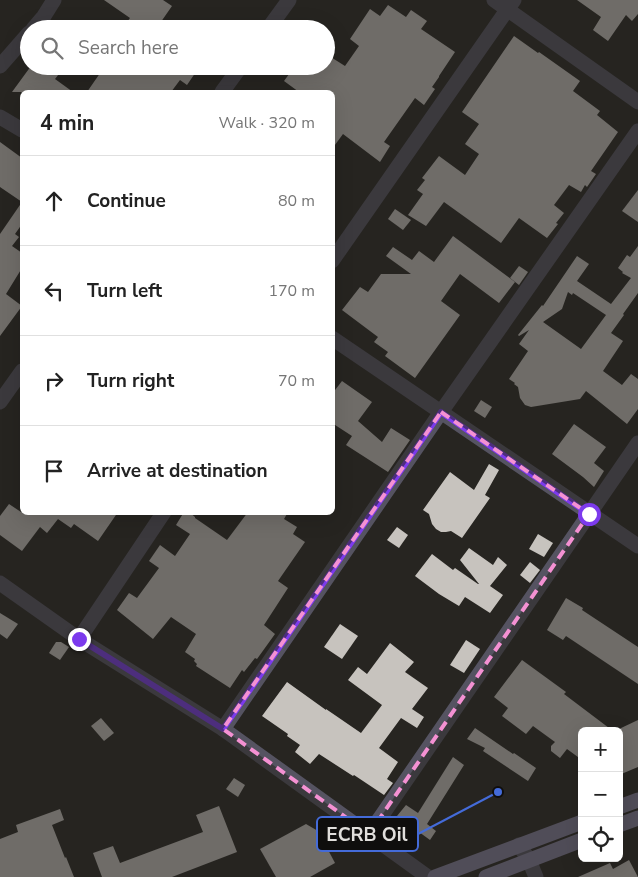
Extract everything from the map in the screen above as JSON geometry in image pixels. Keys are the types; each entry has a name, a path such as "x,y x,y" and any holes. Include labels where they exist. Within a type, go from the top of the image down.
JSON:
{"main road":[{"path":"623,806 638,800"},
{"path":"623,824 638,818"},
{"path":"435,877 578,823"},
{"path":"486,877 578,842"}],"street":[{"path":"41,20 54,0"},
{"path":"275,20 289,0"},
{"path":"494,0 510,5 638,102"},
{"path":"335,257 510,5"},
{"path":"0,66 20,43"},
{"path":"223,90 234,75"},
{"path":"0,117 20,129"},
{"path":"223,729 441,412 638,131"},
{"path":"335,340 638,546"},
{"path":"0,402 20,374"},
{"path":"369,834 638,443"},
{"path":"79,639 162,515"},
{"path":"0,583 79,639 223,729 428,877"},
{"path":"519,845 529,860 536,877"}],"highlighted area":[{"path":"441,412 589,514 369,834 223,729"}],"building":[{"path":"104,0 163,0 172,6 162,20 129,20 130,18"},
{"path":"577,0 638,0 638,14 632,21 626,15 608,41 593,30 601,17"},
{"path":"388,5 406,17 411,10 427,21 421,29 455,52 432,87 435,89 424,105 415,98 384,142 390,146 380,162 343,134 335,145 335,90 296,90 284,81 288,75 335,75 335,60 345,66 359,46 350,39 370,9 380,16"},
{"path":"514,36 580,81 573,91 600,111 597,115 618,132 591,171 596,174 587,187 585,185 581,192 569,185 554,205 564,213 547,238 519,218 501,243 444,202 426,226 408,215 423,194 417,190 425,180 422,178 439,156 465,175 479,154 465,144 479,124 462,112"},
{"path":"24,75 58,75 55,79 70,90 20,90 20,92 12,92"},
{"path":"99,75 194,75 187,85 180,80 172,90 88,90"},
{"path":"0,142 20,157 20,201 0,187"},
{"path":"638,190 638,222 622,211"},
{"path":"20,205 20,227 15,234 19,237 12,246 20,252 20,271 6,294 20,304 20,309 0,336 0,234"},
{"path":"395,209 411,220 403,230 388,219"},
{"path":"453,236 515,282 499,303 460,274 441,301 460,315 415,378 385,356 388,352 374,342 378,337 342,310 360,287 368,292 381,274 411,274 386,256 393,247 412,260 419,251 434,262"},
{"path":"638,246 638,293 611,333 623,341 603,371 622,385 631,374 638,379 638,409 627,424 586,391 580,399 531,407 525,405 520,398 518,387 509,379 528,351 519,344 529,330 518,335 543,306 577,256 589,264 577,281 611,304 631,278 622,273 618,268 627,255 630,257","holes":["568,292 572,295 573,293 606,315 581,349 543,322 562,309"]},
{"path":"519,266 528,272 519,285 510,278"},
{"path":"342,381 372,402 358,421 382,442 391,428 410,440 388,472 346,445 352,436 335,425 335,390"},
{"path":"481,400 492,407 485,418 474,411"},
{"path":"574,424 606,447 594,463 604,471 594,487 552,454"},
{"path":"489,464 499,470 485,495 490,498 462,538 451,531 441,532 436,529 432,524 429,514 423,510 450,472 474,490"},
{"path":"9,504 20,511 20,515 116,515 98,541 74,524 71,528 58,519 47,533 40,527 22,551 0,535 0,516"},
{"path":"182,515 193,515 227,540 246,515 286,515 284,519 297,527 293,534 305,542 278,581 288,588 264,625 275,634 257,659 255,658 244,672 242,670 230,688 196,666 195,659 185,652 196,634 171,617 153,639 117,610 129,593 137,598 159,568 149,561 160,545 175,556 190,534 176,525"},
{"path":"397,527 408,535 399,548 387,540"},
{"path":"538,534 553,543 544,557 529,549"},
{"path":"469,548 493,565 498,557 507,565 490,586 503,595 490,613 465,597 459,606 415,576 432,554 453,570 455,568 479,584 460,560"},
{"path":"530,562 540,570 530,583 520,575"},
{"path":"566,598 638,647 638,684 566,636 563,640 547,630"},
{"path":"0,613 18,624 7,639 0,634"},
{"path":"340,624 358,636 342,659 324,647"},
{"path":"466,640 480,649 464,673 450,665"},
{"path":"56,642 61,642 69,647 60,660 49,653"},
{"path":"390,643 414,662 405,672 428,688 412,709 424,717 417,728 401,718 379,748 398,762 387,779 393,783 384,795 319,754 310,764 295,752 300,745 262,716 287,682 361,733 382,705 348,680 358,667 367,674"},
{"path":"522,660 566,692 564,694 608,727 578,727 578,757 567,749 560,758 551,751 551,746 555,742 533,726 526,734 502,716 508,708 494,697"},
{"path":"101,718 114,733 104,741 91,726"},
{"path":"638,720 638,767 623,773 623,772 623,727"},
{"path":"475,728 536,768 528,781 483,751 485,748 467,739"},
{"path":"453,757 464,765 427,824 436,831 430,840 397,816 406,805 418,813"},
{"path":"234,778 245,785 238,797 226,789"},
{"path":"219,806 237,852 172,877 102,877 93,853 113,846 120,863 203,832 196,815"},
{"path":"60,809 64,820 52,825 74,877 0,877 0,839 18,832 16,825"},
{"path":"306,824 318,831 335,863 310,877 276,877 260,849"},
{"path":"629,860 638,877 578,877 610,863 613,869"}],"place":[{"name":"ECRB Oil","path":"498,792"}],"route":[{"path":"79,639 223,729 441,412 589,514"}]}
